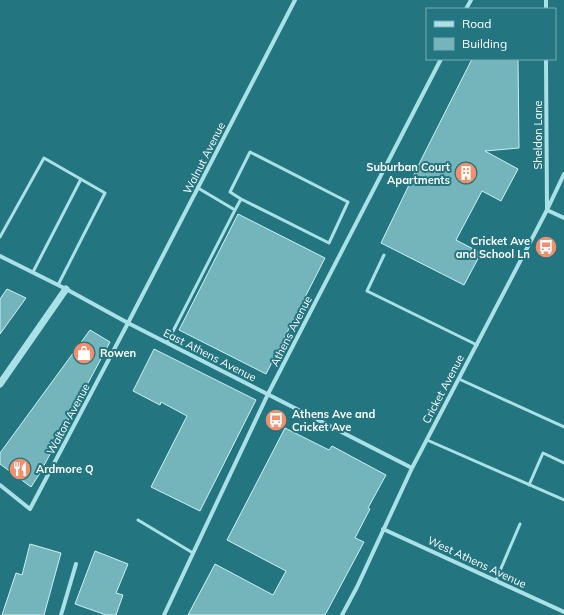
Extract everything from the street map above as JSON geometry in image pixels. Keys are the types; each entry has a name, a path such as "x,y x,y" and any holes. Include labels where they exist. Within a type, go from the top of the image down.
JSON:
{"street":[{"name":"Walnut Avenue","path":"128,323 295,0"},
{"name":"Athens Avenue","path":"164,615 268,394 439,60"},
{"name":"Sheldon Lane","path":"546,60 547,210"},
{"name":"Cricket Avenue","path":"342,615 357,587 412,468 547,210 564,174"},
{"path":"547,210 564,218"},
{"name":"East Athens Avenue","path":"0,256 66,288 128,323 412,468"},
{"path":"0,384 66,288"},
{"name":"Walton Avenue","path":"0,485 30,509 128,323"},
{"name":"West Athens Avenue","path":"383,529 564,612"},
{"path":"61,615 76,564"}],"lane":[{"path":"250,152 348,202 329,244 241,199 230,192 250,152"},
{"path":"0,237 44,158 104,193 58,285"},
{"path":"33,272 81,179"},
{"path":"198,188 235,210"},
{"path":"167,343 241,199"},
{"path":"384,256 367,290 477,345"},
{"path":"459,380 564,427"},
{"path":"427,440 564,500"},
{"path":"529,485 543,453 564,463"},
{"path":"138,520 193,553"},
{"path":"496,580 520,524"}],"building":[{"name":"Suburban Court Apartments","path":"471,60 518,60 519,148 485,151 518,169 501,201 482,191 456,240 481,253 464,285 381,243"},
{"path":"238,214 325,258 266,374 179,330"},
{"path":"7,289 26,298 0,334 0,299"},
{"path":"90,330 110,342 40,473 31,487 0,464 0,453"},
{"path":"154,349 256,400 200,511 151,487 187,416 161,402 160,405 133,391"},
{"path":"285,428 329,450 332,446 386,475 368,508 370,509 355,538 364,542 325,615 188,615 215,564 273,595 286,571 227,540"},
{"path":"30,544 61,553 44,615 2,615 16,573 22,575"},
{"path":"95,551 128,564 116,593 123,595 116,615 106,615 75,604"}],"place":[{"name":"Suburban Court Apartments","path":"466,173"},
{"name":"Cricket Ave and School Ln","path":"546,247"},
{"name":"Rowen","path":"84,353"},
{"name":"Athens Ave and Cricket Ave","path":"276,420"},
{"name":"Ardmore Q","path":"20,469"}]}
